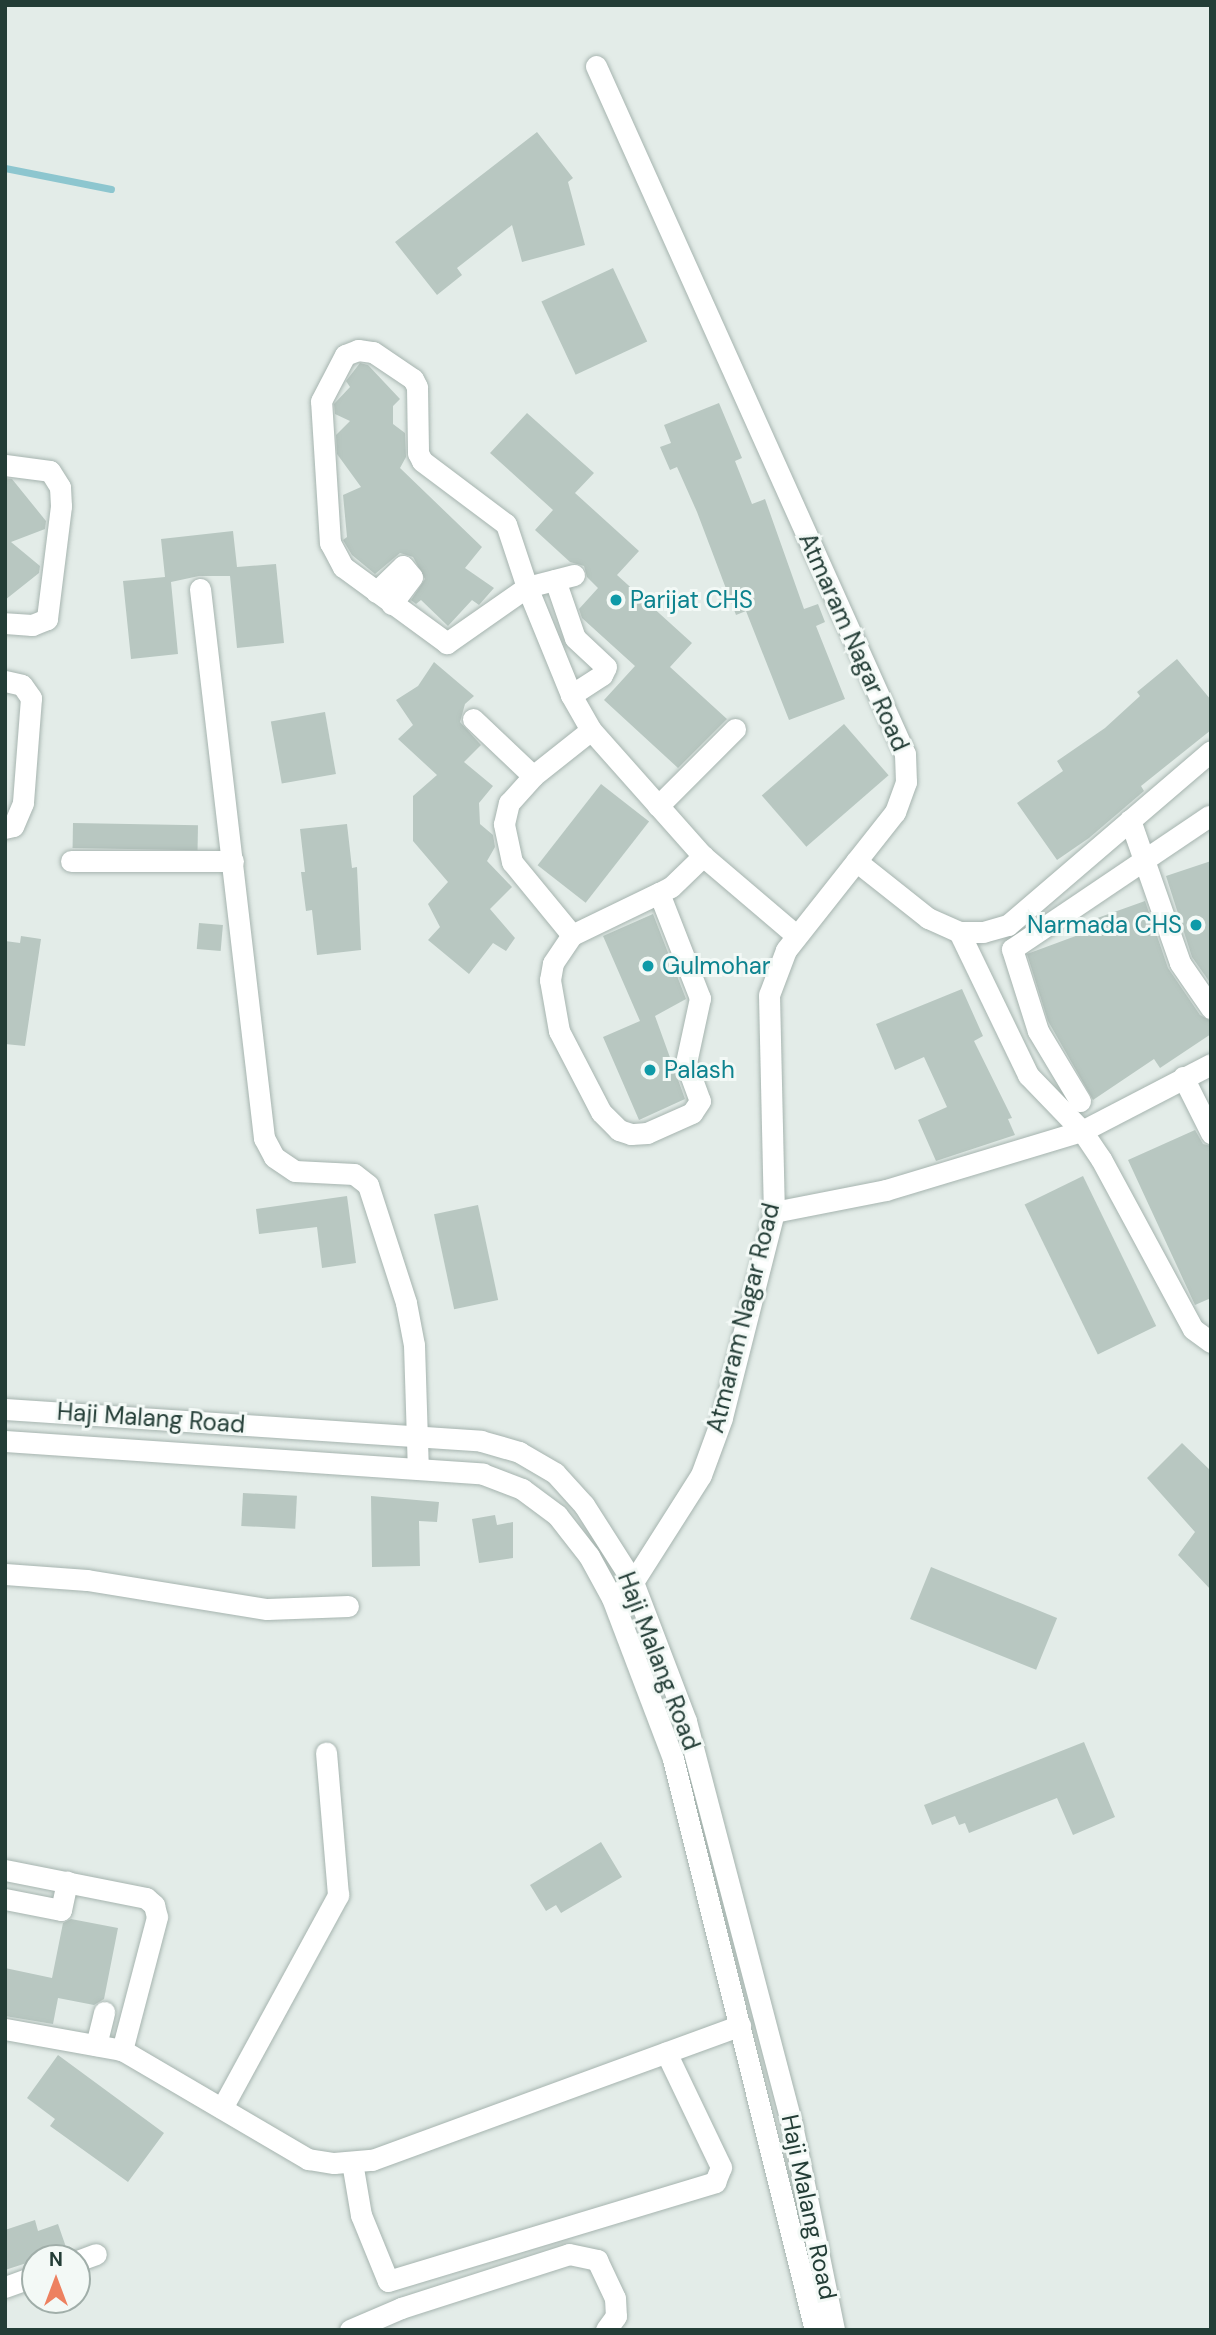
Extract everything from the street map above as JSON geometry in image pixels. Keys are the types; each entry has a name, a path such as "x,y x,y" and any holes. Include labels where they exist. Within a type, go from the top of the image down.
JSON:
{"street":[{"name":"Atmaram Nagar Road","path":"596,66 905,754 906,782 895,812 786,950 769,995 774,1212 722,1418 701,1475 633,1582 612,1598"},
{"path":"571,695 602,675 606,667 575,638 564,577 527,587 447,643 343,567 330,543 321,401 345,355 358,350 373,352 413,379 417,387 416,442 422,461 501,518 527,587 571,695 590,730 703,856 797,936"},
{"path":"5,465 50,471 60,487 61,506 47,619 32,625 5,623"},
{"path":"200,589 264,1138 274,1157 295,1171 354,1174 368,1185 406,1303 414,1345 418,1469"},
{"path":"5,681 22,685 32,698 23,803 13,826 5,828"},
{"path":"473,719 533,776"},
{"path":"658,806 735,729"},
{"path":"572,935 521,875 507,843 504,824 509,803 533,776 590,730"},
{"path":"856,861 928,918 959,932 983,932 1008,925 1211,751"},
{"path":"1080,1101 1038,1031 1012,959 1015,944 1209,816"},
{"path":"1130,820 1180,963 1211,1007"},
{"path":"659,893 700,998 686,1063 700,1101 692,1113 640,1134 620,1130 601,1112 559,1031 552,997 553,963 572,935 671,887 703,856"},
{"path":"71,861 233,861"},
{"path":"959,932 1028,1075 1082,1131 1101,1159 1193,1329 1211,1342"},
{"path":"1012,1041 1038,1031"},
{"path":"774,1212 886,1190 1082,1131 1211,1064"},
{"path":"1184,1077 1211,1133"},
{"name":"Haji Malang Road","path":"5,1409 481,1441 519,1452 555,1473 584,1505 633,1582 698,1764 792,2125 819,2297 815,2330"},
{"name":"Haji Malang Road","path":"5,1441 483,1474 522,1489 557,1515 589,1556 612,1598 676,1768 740,2025 819,2297 834,2330"},
{"path":"5,1574 88,1580 267,1609 348,1606"},
{"path":"222,2108 338,1895 326,1753"},
{"path":"676,1768 698,1764"},
{"path":"5,1870 146,1898 154,1905 157,1917 122,2050"},
{"path":"5,1899 61,1910 67,1882"},
{"path":"96,2046 104,2012"},
{"path":"5,2029 122,2050 308,2160 352,2162 372,2160 740,2025"},
{"path":"388,2281 715,2182 721,2167 666,2052"},
{"path":"352,2162 361,2215 401,2308"},
{"path":"350,2330 401,2308 569,2254 597,2260 615,2298 616,2316 606,2330"}],"building":[{"path":"537,132 573,178 568,182 585,245 522,262 512,225 457,268 462,275 437,295 395,242"},
{"path":"613,268 647,341 576,375 541,301"},
{"path":"360,363 368,365 400,399 393,406 393,424 405,433 406,457 400,468 482,547 465,568 494,588 479,605 472,600 448,626 421,600 416,604 411,600 425,579 413,557 400,553 375,574 352,555 343,540 347,537 343,495 361,487 337,454 336,435 350,421 335,414 334,404 350,387 346,381"},
{"path":"719,403 742,458 735,461 752,504 765,499 804,609 818,604 825,622 816,626 845,699 789,720 746,611 736,615 677,467 670,470 660,447 671,443 664,425"},
{"name":"Parijat CHS","path":"527,413 594,473 575,493 639,551 617,575 692,643 670,667 727,719 678,768 604,700 635,666 582,618 579,609 598,588 587,577 584,566 570,562 535,530 553,510 490,453"},
{"path":"5,478 12,479 46,521 45,529 11,542 40,566 39,573 5,600"},
{"path":"233,531 237,567 276,564 284,643 237,648 230,576 199,576 171,582 178,654 131,659 123,581 165,577 161,539"},
{"path":"1177,659 1211,700 1211,730 1141,786 1144,791 1089,838 1057,860 1017,803 1063,771 1057,761 1105,728 1140,696 1137,692"},
{"path":"434,662 474,696 465,704 460,722 481,745 464,762 493,786 479,803 480,824 493,835 495,847 487,861 512,887 490,909 515,938 506,951 493,943 469,974 428,940 440,927 428,904 448,882 413,841 413,796 437,775 398,739 413,725 396,700 418,686"},
{"path":"325,712 336,774 282,784 271,722"},
{"path":"844,724 889,775 806,847 762,796"},
{"path":"601,784 649,822 586,903 538,865"},
{"path":"73,823 198,825 198,850 73,848"},
{"path":"347,824 352,868 357,867 361,950 317,955 312,910 306,911 301,872 305,872 300,829"},
{"name":"Narmada CHS","path":"1211,861 1211,984 1192,957 1166,876"},
{"path":"1145,901 1168,968 1200,1015 1211,1021 1211,1034 1160,1068 1154,1059 1093,1100 1048,1021 1027,954 1092,930 1089,921"},
{"path":"653,914 686,999 655,1016 685,1099 639,1120 603,1037 640,1021 603,936"},
{"path":"199,923 223,925 221,951 197,949"},
{"path":"21,936 41,939 25,1046 5,1044 5,941 20,943"},
{"path":"962,989 983,1036 974,1041 1012,1118 1008,1119 1015,1135 936,1161 918,1120 947,1107 924,1057 895,1070 876,1024"},
{"path":"1195,1130 1203,1144 1211,1146 1211,1298 1195,1305 1128,1160"},
{"path":"1083,1176 1156,1326 1098,1355 1025,1204"},
{"path":"347,1196 356,1263 322,1268 317,1227 259,1234 256,1209"},
{"path":"478,1205 498,1300 454,1309 434,1214"},
{"path":"1182,1443 1211,1471 1211,1590 1178,1555 1195,1532 1147,1478"},
{"path":"243,1493 297,1496 295,1529 241,1526"},
{"path":"371,1496 439,1502 437,1522 419,1521 420,1566 372,1567"},
{"path":"495,1515 497,1525 513,1522 513,1558 479,1563 472,1519"},
{"path":"931,1567 1057,1618 1036,1670 910,1619"},
{"path":"1084,1742 1115,1817 1073,1835 1057,1798 969,1833 965,1823 959,1825 955,1816 932,1825 924,1805"},
{"path":"601,1842 622,1877 561,1913 556,1905 546,1911 530,1885"},
{"path":"71,1919 118,1928 104,1999 94,2005 58,1998 53,2024 5,2016 5,1968 52,1978 63,1923"},
{"path":"58,2055 164,2133 128,2182 50,2126 55,2119 27,2098"},
{"path":"35,2220 38,2231 58,2224 65,2244 21,2244 21,2265 5,2270 5,2230"}],"waterway":[{"path":"5,168 111,189"}],"place":[{"name":"Parijat CHS","path":"616,600"},
{"name":"Narmada CHS","path":"1196,925"},
{"name":"Gulmohar","path":"648,966"},
{"name":"Palash","path":"650,1070"}]}
